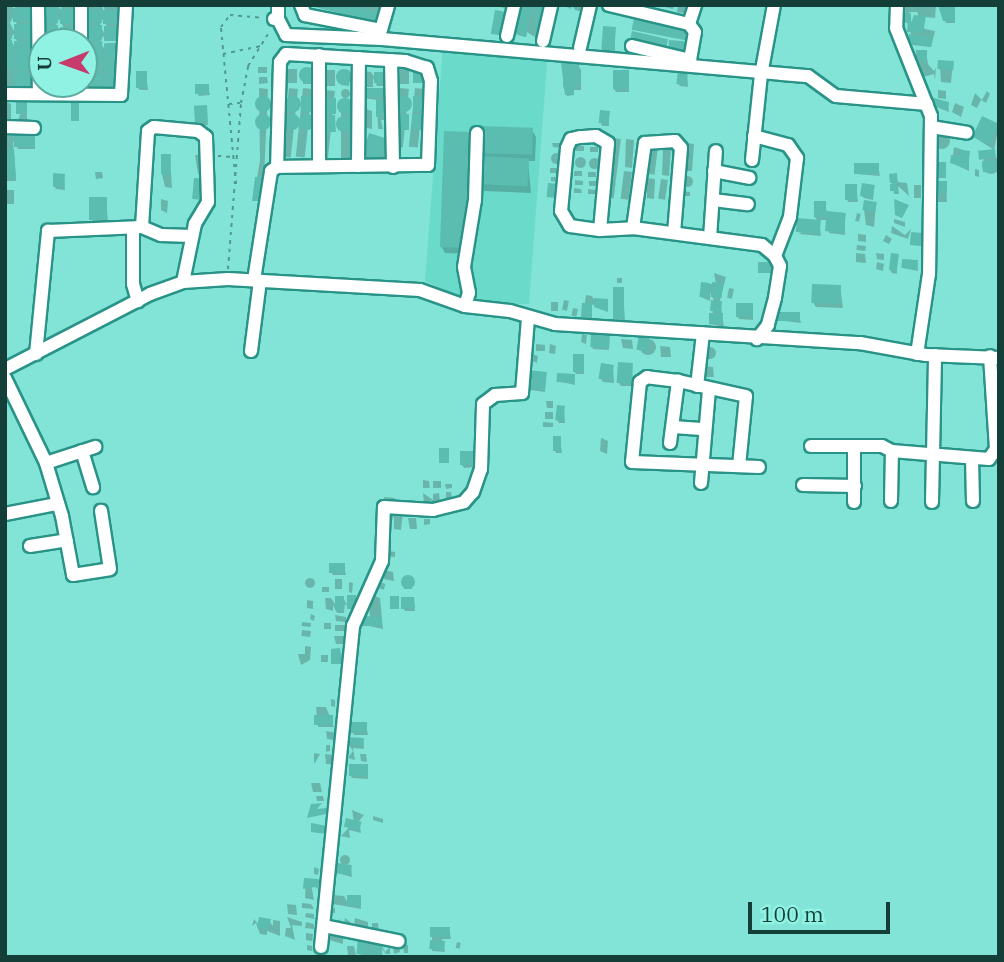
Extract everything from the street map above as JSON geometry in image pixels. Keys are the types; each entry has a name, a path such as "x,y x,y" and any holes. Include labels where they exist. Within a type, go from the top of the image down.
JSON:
{"street":[{"path":"38,5 38,28"},
{"path":"81,5 81,28"},
{"path":"98,90 124,91 125,5"},
{"path":"278,5 276,19 286,35 382,39 815,78 822,89 836,96 927,104"},
{"path":"301,5 305,15 378,30 383,29 388,5"},
{"path":"508,36 514,5"},
{"path":"543,41 551,5"},
{"path":"580,48 590,5"},
{"path":"609,5 690,24 695,32 690,60 632,46"},
{"path":"690,24 695,5"},
{"path":"752,160 761,75 774,5"},
{"path":"897,5 896,28 927,104 931,127 929,274 917,354"},
{"path":"251,351 271,172 277,167 319,164 393,167 428,165 431,81 427,68 418,62 291,53 280,62 277,167"},
{"path":"319,55 319,164"},
{"path":"358,166 359,58"},
{"path":"391,60 393,167"},
{"path":"5,94 28,94"},
{"path":"5,127 34,128"},
{"path":"931,127 967,133"},
{"path":"138,300 133,284 150,128 203,132 208,202 192,236 183,282"},
{"path":"465,306 469,293 464,267 475,200 477,133"},
{"path":"600,230 608,143 596,136 571,139 562,216 570,226 600,230 633,228 762,245 775,256 780,266 775,298 768,325 757,339"},
{"path":"754,136 788,145 797,158 790,217 775,256"},
{"path":"633,228 645,143 675,141 681,148 674,233"},
{"path":"710,238 716,151"},
{"path":"714,171 749,178"},
{"path":"713,200 748,204"},
{"path":"36,354 48,231 137,229 160,235 192,236"},
{"path":"5,369 138,300 183,282 228,279 420,290 465,306 510,311 528,319 757,339 860,343 917,354 994,357 996,449 989,459 892,451 883,446 811,446"},
{"path":"321,947 353,626 382,561 384,507 433,510 464,502 473,492 481,469 482,404 495,395 523,393 528,319"},
{"path":"701,483 705,429 703,333"},
{"path":"932,502 935,355"},
{"path":"5,377 46,463 67,540 73,575 110,569 101,510"},
{"path":"739,466 746,396 649,377 640,382 631,459 635,464 759,467"},
{"path":"670,443 678,381"},
{"path":"673,427 705,429"},
{"path":"854,446 854,502"},
{"path":"46,463 95,447"},
{"path":"82,451 93,487"},
{"path":"891,501 892,451"},
{"path":"972,458 973,501"},
{"path":"803,485 855,486"},
{"path":"5,514 57,504"},
{"path":"30,546 67,540"},
{"path":"324,926 398,941"}],"path":[{"path":"228,279 236,184 241,103 248,66 263,46 276,19 230,15 221,27 236,184"},
{"path":"222,54 263,46"},
{"path":"229,104 241,103"},
{"path":"206,156 234,157"}],"shaded area":[{"path":"443,46 548,50 529,304 473,303 425,281"}],"building":[{"path":"308,5 347,5 383,13 381,24"},
{"path":"522,5 533,5 526,37 515,34"},
{"path":"535,5 546,5 546,38 535,38"},
{"path":"938,5 955,5 955,21 943,21"},
{"path":"13,8 31,8 31,22 13,22"},
{"path":"41,8 58,8 58,23 41,23"},
{"path":"60,9 77,9 77,24 60,24"},
{"path":"84,9 102,9 102,23 84,23"},
{"path":"103,10 121,10 121,24 103,24"},
{"path":"495,10 506,12 502,36 491,34"},
{"path":"899,13 911,13 911,23 914,15 926,16 923,33 907,32 908,22 899,22"},
{"path":"634,18 693,29 691,41 632,30"},
{"path":"14,24 31,24 31,28 28,28 28,39 14,39"},
{"path":"41,25 58,25 58,28 41,28"},
{"path":"84,25 102,25 102,40 98,40 98,28 84,28"},
{"path":"104,26 121,26 121,41 104,41"},
{"path":"603,26 616,27 614,51 601,50"},
{"path":"632,31 668,39 666,50 630,42"},
{"path":"909,34 932,37 931,47 908,42"},
{"path":"5,40 12,40 12,69 5,69"},
{"path":"669,40 692,42 691,52 668,50"},
{"path":"14,41 28,41 28,71 14,71"},
{"path":"98,41 102,41 103,71 98,71"},
{"path":"121,43 122,73 105,74 104,44"},
{"path":"916,50 927,50 927,61 916,61"},
{"path":"938,60 954,61 953,70 937,69"},
{"path":"561,63 579,63 579,86 574,86 574,95 565,95"},
{"path":"307,67 315,75 307,83 299,75"},
{"path":"413,67 424,67 424,83 413,83"},
{"path":"344,69 352,77 344,85 336,77"},
{"path":"678,69 688,70 686,85 676,84"},
{"path":"613,70 629,70 629,89 613,89"},
{"path":"136,71 147,71 147,88 136,88"},
{"path":"14,72 28,72 28,87 14,87"},
{"path":"374,72 389,72 389,83 374,83"},
{"path":"98,73 103,73 103,87 98,87"},
{"path":"104,74 122,74 122,89 104,89"},
{"path":"195,84 209,84 209,94 195,94"},
{"path":"359,88 389,88 389,97 359,97"},
{"path":"263,96 271,104 263,112 255,104"},
{"path":"293,96 301,104 293,112 285,104"},
{"path":"301,96 313,96 313,112 301,112"},
{"path":"404,96 412,104 404,112 396,104"},
{"path":"413,96 424,96 424,112 413,112"},
{"path":"16,98 27,98 27,114 16,114"},
{"path":"324,98 336,98 336,114 324,114"},
{"path":"345,98 353,106 345,114 337,106"},
{"path":"934,98 949,102 947,110 932,106"},
{"path":"376,100 388,100 388,117 376,117"},
{"path":"71,103 79,103 79,121 71,121"},
{"path":"207,105 208,122 195,123 194,106"},
{"path":"600,110 610,111 609,124 599,123"},
{"path":"263,114 271,122 263,130 255,122"},
{"path":"292,114 300,122 292,130 284,122"},
{"path":"307,114 315,122 307,130 299,122"},
{"path":"398,114 409,114 409,130 398,130"},
{"path":"412,114 424,114 424,130 412,130"},
{"path":"335,115 336,132 325,133 324,116"},
{"path":"344,116 352,124 344,132 336,124"},
{"path":"982,116 999,124 989,145 972,137"},
{"path":"480,126 533,128 532,155 479,153"},
{"path":"14,130 35,130 35,147 14,147"},
{"path":"444,131 472,132 468,248 440,247"},
{"path":"369,133 387,139 380,160 362,154"},
{"path":"5,149 14,149 16,178 5,179"},
{"path":"995,149 996,158 979,160 978,151"},
{"path":"962,150 970,151 968,169 950,163 951,155 961,156"},
{"path":"161,154 171,154 170,175 161,174"},
{"path":"479,156 529,159 527,187 478,184"},
{"path":"998,160 999,171 983,172 982,161"},
{"path":"935,162 946,162 946,176 935,176"},
{"path":"854,163 879,163 879,174 854,174"},
{"path":"53,173 65,174 64,187 53,187"},
{"path":"897,173 898,191 890,191 890,184 895,183 890,183 889,174"},
{"path":"255,177 267,177 263,201 252,201"},
{"path":"194,178 206,179 204,200 192,199"},
{"path":"932,181 947,181 947,193 932,193"},
{"path":"548,183 558,184 556,198 547,197"},
{"path":"862,183 875,185 873,198 860,196"},
{"path":"845,184 857,184 857,200 845,200"},
{"path":"89,197 107,197 107,220 89,220"},
{"path":"894,199 909,205 902,218 895,215"},
{"path":"864,200 877,202 875,212 862,210"},
{"path":"814,201 826,201 826,217 814,217"},
{"path":"827,211 846,213 844,233 825,231"},
{"path":"797,218 821,220 820,234 796,232"},
{"path":"911,232 922,233 921,246 910,245"},
{"path":"891,253 899,254 897,271 889,270"},
{"path":"902,259 918,260 917,269 901,268"},
{"path":"758,262 774,262 774,273 758,273"},
{"path":"701,282 710,283 708,298 699,297"},
{"path":"712,282 723,283 722,298 711,297"},
{"path":"812,284 841,285 840,304 811,303"},
{"path":"613,287 624,287 624,319 613,319"},
{"path":"594,298 608,299 608,312 594,307"},
{"path":"711,300 722,301 721,312 710,311"},
{"path":"582,303 592,303 592,318 581,317"},
{"path":"736,303 753,303 753,317 736,317"},
{"path":"774,312 800,312 800,321 774,321"},
{"path":"709,313 723,313 723,324 709,324"},
{"path":"591,333 610,334 609,348 590,347"},
{"path":"639,335 650,337 647,352 636,350"},
{"path":"573,354 584,354 584,372 573,372"},
{"path":"618,362 633,363 631,384 617,383"},
{"path":"601,363 614,365 611,381 598,379"},
{"path":"528,370 547,372 545,390 526,388"},
{"path":"557,373 575,374 575,383 557,382"},
{"path":"557,405 565,406 563,421 555,420"},
{"path":"553,436 561,436 561,451 553,451"},
{"path":"439,448 449,448 449,463 439,463"},
{"path":"460,451 474,451 474,465 460,465"},
{"path":"329,563 345,563 345,573 329,573"},
{"path":"408,575 413,577 413,587 408,589 403,587 401,582 403,577"},
{"path":"347,595 356,595 356,609 347,609"},
{"path":"335,596 344,596 344,610 335,610"},
{"path":"390,596 399,596 399,609 390,609"},
{"path":"401,597 414,597 415,608 401,609"},
{"path":"363,616 382,617 382,626 362,626"},
{"path":"340,648 341,654 345,648 345,664 331,664 331,649"},
{"path":"314,715 333,715 333,725 314,725"},
{"path":"350,722 367,722 367,732 351,733"},
{"path":"348,737 364,738 363,746 347,745"},
{"path":"349,764 368,764 368,776 349,776"},
{"path":"322,803 317,809 326,808 326,814 307,818 311,804"},
{"path":"346,818 362,822 359,831 344,827"},
{"path":"311,823 327,826 327,834 311,832"},
{"path":"337,863 352,865 350,875 336,873"},
{"path":"304,878 318,879 322,886 303,889"},
{"path":"347,895 361,895 361,906 347,906"},
{"path":"259,917 271,919 268,930 257,927"},
{"path":"430,927 450,927 450,937 430,937"},
{"path":"358,937 369,938 367,955 357,954"},
{"path":"430,940 445,941 444,950 429,949"},
{"path":"370,942 382,943 381,957 369,956"}]}
